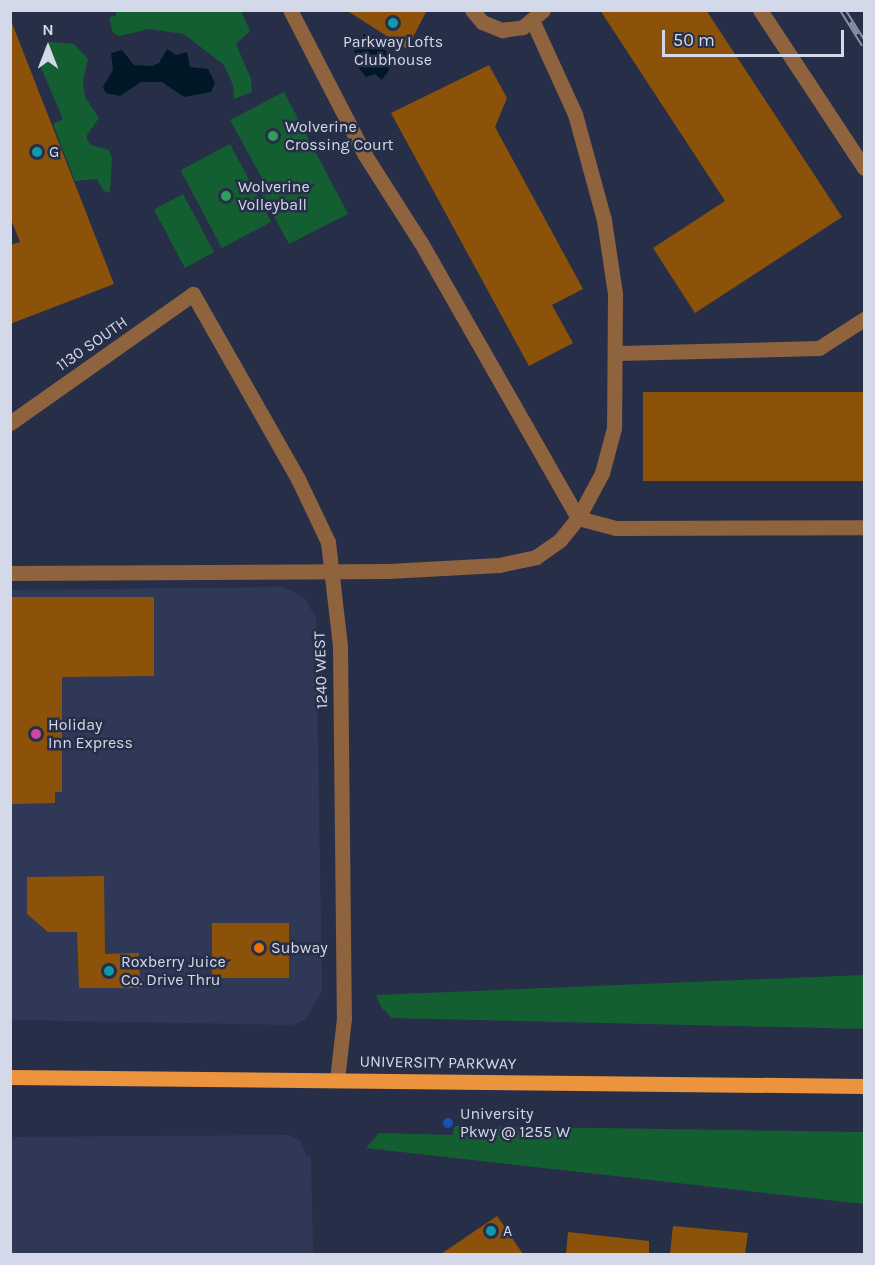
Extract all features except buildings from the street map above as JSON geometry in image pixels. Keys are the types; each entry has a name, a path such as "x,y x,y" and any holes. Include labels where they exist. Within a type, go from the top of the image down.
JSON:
{"main road":[{"name":"UNIVERSITY PARKWAY","path":"10,1077 864,1086"}],"street":[{"path":"290,10 365,155 421,243 578,518 616,528 864,527"},
{"path":"10,573 332,572 499,565 536,557 560,540 578,518 602,473 614,428 618,353 615,294 604,220 575,114 538,16 502,30 482,22 472,10"},
{"path":"760,10 864,168"},
{"name":"1130 SOUTH","path":"10,423 194,294"},
{"name":"1240 WEST","path":"194,294 298,479 328,542 340,646 344,995 338,1080"},
{"path":"618,353 819,348 864,319"}],"shaded area":[{"path":"363,34 385,38 385,50 395,61 382,80 375,74 366,77 358,67 352,39 363,40"},
{"path":"167,49 176,55 187,52 190,67 208,69 215,83 211,92 184,97 162,82 141,82 120,96 106,93 103,87 113,70 111,53 122,50 134,65 152,66 159,63"},
{"path":"284,587 302,596 316,617 322,991 306,1019 292,1025 11,1020 11,590"},
{"path":"289,1135 301,1141 306,1155 311,1156 313,1254 11,1254 11,1137"}],"green space":[{"path":"116,11 241,11 250,31 236,44 251,79 252,92 234,99 233,85 224,65 184,34 149,29 119,36 113,33 109,17 116,16"},
{"path":"50,42 74,44 88,59 83,81 85,97 99,118 87,135 87,140 91,145 109,150 112,158 110,193 104,191 97,179 75,181 53,124 63,119 39,63 46,57 44,47"},
{"path":"284,92 348,214 289,244 258,187 264,182 230,120"},
{"name":"Wolverine Volleyball","path":"230,144 271,222 222,248 181,170"},
{"path":"183,194 214,252 185,268 154,209"},
{"path":"864,975 864,1029 392,1018 381,1007 376,995"},
{"path":"454,1126 864,1132 864,1204 366,1148 379,1133 453,1135"}],"railway":[{"path":"843,10 864,44"}],"place":[{"name":"Parkway Lofts Clubhouse","path":"393,23"},
{"name":"Wolverine Crossing Court","path":"273,136"},
{"name":"G","path":"37,152"},
{"name":"Wolverine Volleyball","path":"226,196"},
{"name":"Holiday Inn Express","path":"36,734"},
{"name":"Subway","path":"259,948"},
{"name":"Roxberry Juice Co. Drive Thru","path":"109,971"},
{"name":"University Pkwy @ 1255 W","path":"448,1123"},
{"name":"A","path":"491,1231"}]}
